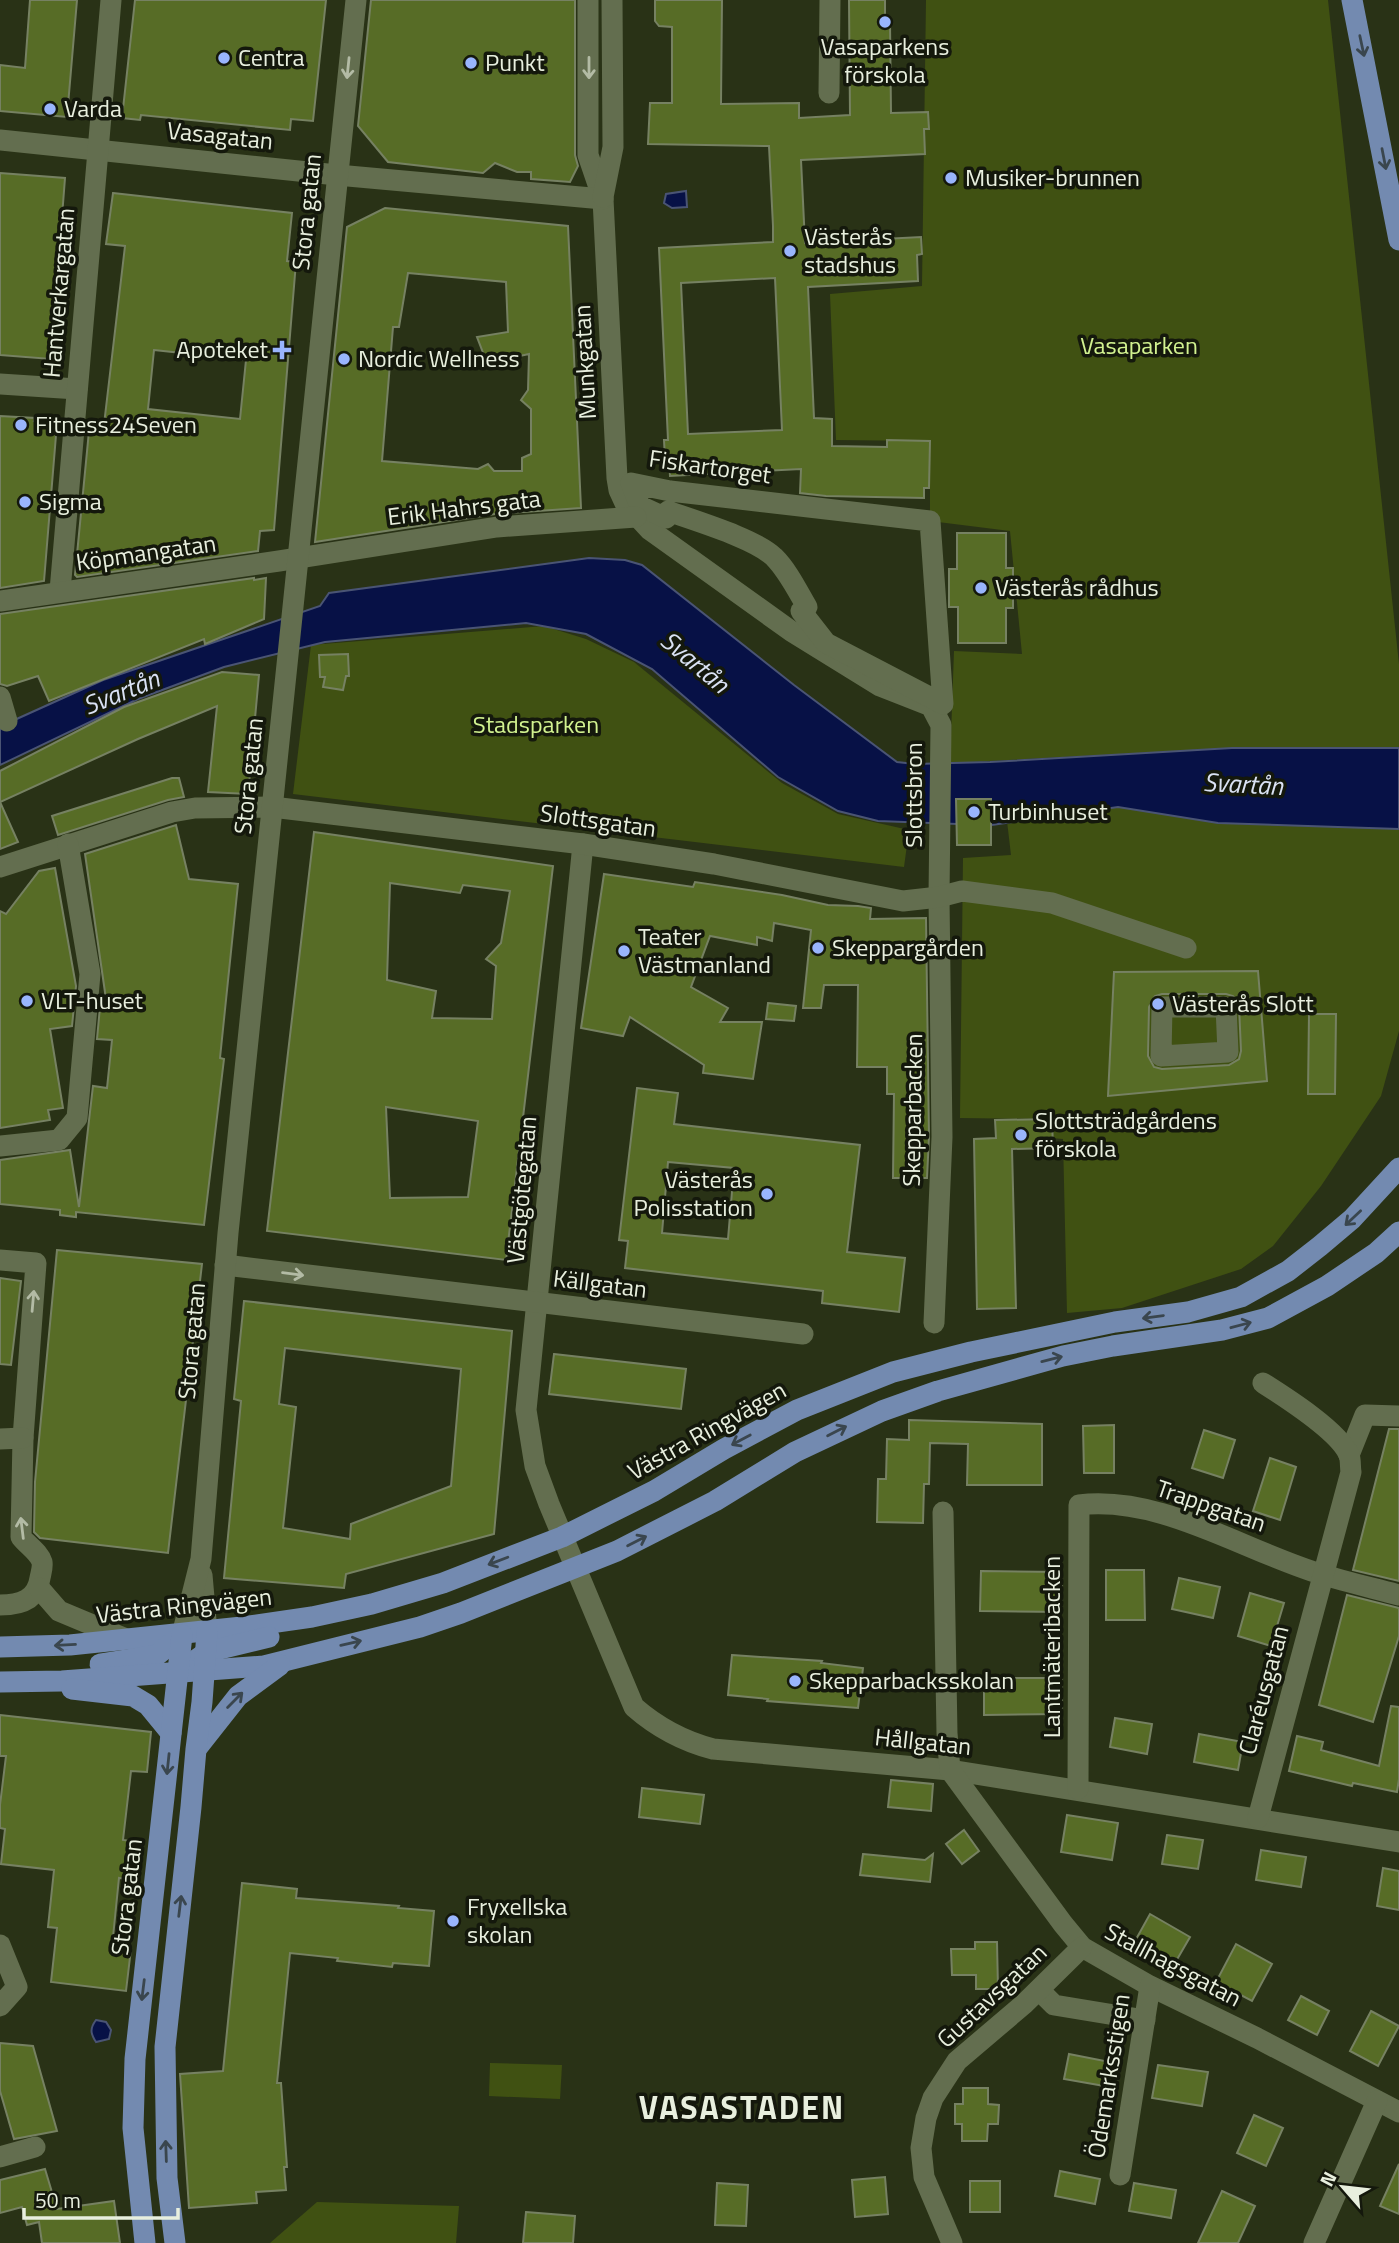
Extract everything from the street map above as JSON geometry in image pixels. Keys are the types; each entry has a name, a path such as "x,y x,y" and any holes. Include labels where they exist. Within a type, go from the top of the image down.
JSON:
{"main road":[{"path":"1352,0 1399,240"},
{"name":"Västra Ringvägen","path":"206,1652 344,1621 347,1619 348,1609 443,1583 562,1537 654,1491 797,1410 893,1372 971,1352 1115,1322 1188,1312 1241,1297 1288,1271 1320,1246 1352,1219 1399,1168"},
{"name":"Västra Ringvägen","path":"0,1647 70,1645 181,1635 206,1652 285,1662 420,1627 617,1551 715,1501 796,1452 882,1411 950,1387 1063,1356 1222,1330 1268,1318 1348,1273 1399,1232"},
{"path":"62,1681 77,1666 157,1655 181,1635"},
{"name":"Stora gatan","path":"145,2243 133,2128 135,2059 181,1635"},
{"path":"0,1682 62,1681 178,1671 206,1652"},
{"name":"Stora gatan","path":"175,2243 167,2178 165,2047 206,1652"},
{"path":"195,1749 238,1696 285,1662"},
{"path":"62,1681 73,1689 133,1696 148,1705 172,1733"}],"street":[{"name":"Hantverkargatan","path":"60,591 111,0"},
{"name":"Stora gatan","path":"206,1652 201,1559 225,1265 356,0"},
{"name":"Munkgatan","path":"588,0 588,155 603,199"},
{"name":"Munkgatan","path":"612,0 613,147 603,199 617,478 625,503 636,517"},
{"path":"829,93 830,0"},
{"name":"Vasagatan","path":"0,140 603,199"},
{"path":"0,384 77,389"},
{"name":"Fiskartorget","path":"631,483 670,491 930,521 943,704 826,643 801,611 807,607 784,568 772,554 756,545 668,511 666,518 640,506 631,483"},
{"name":"Erik Hahrs gata","path":"299,558 497,527 636,517"},
{"name":"Slottsbron","path":"636,517 650,530 791,631 880,686 931,706 941,725 939,897"},
{"name":"Köpmangatan","path":"0,601 299,558"},
{"path":"0,697 7,721"},
{"name":"Slottsgatan","path":"0,867 172,813 195,808 272,807 583,844 714,864 903,901 962,891 1052,904 1186,948"},
{"path":"0,1146 59,1140 77,1118 90,974 68,844"},
{"name":"Västgötegatan","path":"562,1537 535,1466 526,1410 583,844"},
{"name":"Skepparbacken","path":"934,1323 942,1137 939,897"},
{"path":"0,1260 36,1263 23,1438 21,1537 43,1563 39,1588 29,1600 15,1605 0,1605"},
{"name":"Källgatan","path":"225,1265 803,1334"},
{"path":"1263,1383 1295,1404 1335,1437 1349,1455"},
{"name":"Claréusgatan","path":"1258,1818 1351,1472 1349,1455 1365,1415 1399,1416"},
{"path":"0,1440 23,1438"},
{"name":"Trappgatan","path":"1079,1505 1115,1505 1152,1512 1192,1524 1322,1575"},
{"name":"Lantmäteribacken","path":"1078,1789 1079,1505"},
{"path":"943,1513 950,1770"},
{"name":"Hållgatan","path":"562,1537 634,1707 654,1725 676,1737 713,1749 950,1770 1399,1842"},
{"name":"Stora gatan","path":"181,1635 201,1559"},
{"path":"1322,1575 1399,1595"},
{"path":"39,1588 60,1611 126,1639"},
{"name":"Stallhagsgatan","path":"950,1770 1082,1947 1150,1986 1399,2112"},
{"path":"0,1945 17,1987 0,2006"},
{"name":"Gustavsgatan","path":"952,2243 924,2177 921,2148 926,2118 933,2098 957,2061 1039,1990 1082,1947"},
{"name":"Ödemarksstigen","path":"1121,2175 1150,1986"},
{"path":"1039,1990 1054,2005 1145,2020"},
{"path":"1314,2243 1377,2101"},
{"path":"0,2157 35,2147"}],"green space":[{"name":"Vasaparken","path":"926,0 1328,0 1399,664 1399,748 1232,748 950,763 954,651 1022,654 1010,531 930,521 930,441 836,440 830,294 922,286"},
{"name":"Stadsparken","path":"544,626 586,639 634,662 782,783 838,814 909,830 904,867 293,794 311,645"},
{"path":"1118,807 1218,823 1399,829 1399,1031 1381,1096 1321,1186 1273,1246 1241,1269 1122,1308 1067,1313 1063,1139 1051,1138 1052,1119 960,1118 963,858 1011,855 1007,821"},
{"path":"490,2063 562,2065 560,2099 489,2096"},
{"path":"317,2202 459,2206 456,2243 270,2243"}],"water":[{"path":"686,191 687,207 672,208 664,203 666,194"},
{"name":"Svartån","path":"589,558 625,560 642,565 897,762 990,762 1232,748 1399,748 1399,829 1218,823 1118,807 991,825 990,799 957,799 957,824 878,821 838,811 778,777 652,669 586,634 526,623 325,642 224,667 138,699 0,765 0,728 10,722 103,680 320,606 329,593"},
{"path":"96,2020 106,2022 111,2030 109,2039 96,2042 92,2031"}],"building":[{"path":"30,0 77,0 67,117 0,111 0,65 25,68"},
{"name":"Centra","path":"135,0 326,0 313,121 291,119 290,130 141,115 140,120 122,118"},
{"name":"Punkt","path":"371,0 575,0 575,155 578,166 570,182 531,179 531,172 517,172 495,163 483,173 388,162 358,126"},
{"name":"Västerås stadshus","path":"655,0 722,0 721,104 799,103 799,118 850,115 849,0 885,0 885,22 890,22 891,113 928,112 929,129 924,129 925,154 801,160 805,243 921,237 922,254 917,255 918,281 808,287 814,418 832,419 832,446 887,447 887,440 930,441 929,488 924,488 924,498 800,493 801,469 670,476 669,458 665,459 664,440 668,440 659,248 773,242 773,226 769,146 648,144 650,103 672,103 672,27 659,26 655,21","holes":["775,278 782,430 688,434 681,283"]},
{"path":"0,173 65,178 51,359 0,355"},
{"path":"113,193 292,213 287,261 296,262 274,530 260,531 258,551 77,577 75,575 89,431 103,433 125,246 106,244","holes":["154,350 246,360 240,419 148,409"]},
{"path":"385,208 568,226 581,508 495,514 315,542 347,227","holes":["408,273 506,282 508,332 477,337 487,363 529,354 528,390 521,400 531,409 531,454 522,458 522,471 494,471 488,464 478,469 382,461 393,327 399,327"]},
{"name":"Sigma","path":"0,416 35,418 34,421 57,423 44,581 0,588"},
{"name":"Västerås rådhus","path":"957,533 1006,533 1006,568 1013,568 1013,608 1006,608 1006,643 958,643 958,607 949,607 949,569 957,569"},
{"path":"266,578 264,619 205,644 204,639 49,701 38,676 7,686 0,684 0,614"},
{"path":"348,654 349,676 346,676 343,690 323,687 325,677 320,677 319,655"},
{"path":"222,672 259,675 248,794 208,792 217,706 0,802 0,771 124,707"},
{"path":"179,778 184,797 58,835 52,816"},
{"name":"Turbinhuset","path":"956,799 991,799 991,845 957,845"},
{"path":"0,802 18,842 0,849"},
{"path":"176,825 189,879 238,884 220,1058 224,1059 204,1225 76,1212 76,1217 60,1215 60,1210 0,1204 0,1160 70,1150 79,1207 93,1086 107,1088 112,1040 97,1039 100,1007 107,1006 85,854"},
{"path":"314,832 553,866 506,1260 267,1231","holes":["390,883 460,893 463,885 510,891 501,943 486,959 496,966 492,1019 432,1018 436,991 387,980","386,1107 478,1121 468,1197 390,1198"]},
{"name":"VLT-huset","path":"55,868 76,986 72,1026 50,1029 63,1108 48,1110 50,1120 0,1128 0,911 6,914 39,871"},
{"path":"604,874 693,887 695,882 828,905 871,908 870,919 926,918 929,1137 927,1178 893,1178 894,1094 887,1094 887,1067 857,1067 858,985 824,985 821,1008 803,1008 811,930 774,923 772,941 757,937 757,945 710,936 691,987 728,1008 720,1022 762,1022 753,1079 703,1073 704,1065 630,1017 623,1036 581,1028"},
{"name":"Västerås Slott","path":"1258,971 1267,1081 1108,1096 1114,972","holes":["1155,996 1233,996 1239,1006 1239,1059 1229,1065 1162,1069 1154,1067 1148,1056 1149,1007"]},
{"path":"768,1003 796,1006 794,1021 766,1019"},
{"path":"1309,1014 1336,1014 1335,1094 1308,1094"},
{"path":"637,1088 678,1093 674,1124 860,1145 847,1252 905,1258 899,1312 822,1303 823,1291 625,1268 628,1241 619,1240","holes":["668,1162 734,1168 728,1239 662,1233"]},
{"path":"1052,1119 1053,1148 1012,1149 1016,1308 977,1309 974,1139 996,1138 995,1120"},
{"path":"57,1250 202,1264 168,1553 40,1538 34,1532 35,1482"},
{"path":"0,1278 21,1281 11,1365 0,1364"},
{"path":"244,1301 512,1331 494,1534 346,1574 344,1588 224,1578 241,1401 234,1399","holes":["285,1348 461,1369 451,1486 351,1524 350,1539 283,1528 296,1407 279,1404"]},
{"path":"554,1354 686,1369 681,1409 549,1394"},
{"path":"909,1420 1042,1424 1042,1485 967,1485 968,1444 930,1443 929,1484 924,1484 923,1523 877,1522 878,1479 886,1479 887,1439 909,1440"},
{"path":"1114,1425 1114,1473 1084,1473 1083,1426"},
{"path":"1389,1429 1399,1429 1399,1581 1353,1570"},
{"path":"1204,1430 1235,1440 1223,1478 1192,1468"},
{"path":"1270,1458 1296,1467 1280,1520 1253,1511"},
{"path":"1106,1570 1144,1570 1145,1620 1106,1620"},
{"path":"981,1571 1062,1572 1062,1612 980,1611"},
{"path":"1179,1578 1220,1587 1213,1618 1172,1609"},
{"path":"1250,1593 1284,1603 1271,1646 1238,1636"},
{"path":"1347,1595 1399,1608 1399,1636 1373,1722 1319,1705"},
{"name":"Skepparbacksskolan","path":"732,1655 822,1661 821,1663 863,1668 858,1708 728,1695"},
{"path":"984,1678 1062,1678 1062,1714 984,1715"},
{"path":"1391,1706 1399,1707 1397,1792 1353,1783 1352,1786 1289,1771 1297,1736 1323,1742 1321,1750 1379,1766"},
{"path":"0,1715 151,1732 147,1772 131,1771 123,1840 139,1842 134,1880 119,1878 112,1947 131,1949 126,1991 51,1982 57,1928 48,1927 54,1870 1,1864 5,1829 0,1828 0,1805 6,1756 0,1756"},
{"path":"1115,1718 1152,1724 1147,1754 1110,1747"},
{"path":"1199,1734 1243,1742 1238,1770 1194,1762"},
{"path":"891,1780 933,1784 931,1811 888,1807"},
{"path":"642,1788 704,1795 700,1824 639,1817"},
{"path":"1067,1815 1118,1823 1112,1860 1061,1852"},
{"path":"964,1830 979,1851 962,1864 946,1844"},
{"path":"1167,1835 1203,1840 1198,1869 1162,1864"},
{"path":"1261,1850 1306,1857 1301,1887 1256,1880"},
{"path":"863,1854 925,1860 933,1854 930,1882 860,1875"},
{"path":"1383,1868 1399,1871 1399,1910 1377,1906"},
{"path":"242,1883 297,1889 296,1898 434,1911 429,1966 393,1963 392,1967 290,1953 277,2083 281,2083 286,2190 256,2192 257,2203 189,2208 180,2074 223,2071"},
{"path":"1150,1914 1190,1937 1175,1963 1135,1941"},
{"path":"975,1942 997,1942 998,1989 976,1989 976,1975 952,1975 951,1949 975,1949"},
{"path":"1236,1944 1272,1964 1252,2001 1216,1982"},
{"path":"1301,1996 1329,2011 1317,2035 1288,2020"},
{"path":"1371,2011 1399,2026 1378,2066 1350,2051"},
{"path":"0,2043 33,2046 57,2131 14,2139 0,2091"},
{"path":"1069,2054 1120,2064 1116,2088 1064,2079"},
{"path":"1158,2065 1208,2072 1202,2106 1152,2098"},
{"path":"963,2088 988,2088 988,2104 999,2105 998,2124 988,2124 987,2141 962,2141 962,2124 955,2124 955,2104 963,2104"},
{"path":"1254,2115 1283,2128 1266,2166 1237,2153"},
{"path":"1399,2164 1399,2214 1380,2206"},
{"path":"45,2169 57,2209 114,2201 120,2243 42,2243 39,2222 27,2225 22,2207 0,2213 0,2180"},
{"path":"1060,2171 1100,2179 1095,2204 1055,2196"},
{"path":"885,2177 888,2214 855,2217 852,2180"},
{"path":"970,2181 1000,2181 1000,2212 970,2212"},
{"path":"717,2183 748,2185 746,2226 715,2225"},
{"path":"1134,2183 1176,2190 1171,2218 1129,2211"},
{"path":"1222,2191 1255,2206 1238,2243 1198,2243"},
{"path":"526,2212 575,2216 573,2243 523,2243"}],"place":[{"name":"Vasaparkens förskola","path":"885,22"},
{"name":"Centra","path":"224,58"},
{"name":"Punkt","path":"471,63"},
{"name":"Varda","path":"50,109"},
{"name":"Musiker-brunnen","path":"951,178"},
{"name":"Västerås stadshus","path":"790,251"},
{"name":"Apoteket","path":"282,350"},
{"name":"Nordic Wellness","path":"344,359"},
{"name":"Fitness24Seven","path":"21,425"},
{"name":"Sigma","path":"25,502"},
{"name":"Västerås rådhus","path":"981,588"},
{"name":"Turbinhuset","path":"974,812"},
{"name":"Skeppargården","path":"818,948"},
{"name":"Teater Västmanland","path":"624,951"},
{"name":"VLT-huset","path":"27,1001"},
{"name":"Västerås Slott","path":"1158,1004"},
{"name":"Slottsträdgårdens förskola","path":"1021,1135"},
{"name":"Västerås Polisstation","path":"767,1194"},
{"name":"Skepparbacksskolan","path":"795,1681"},
{"name":"Fryxellska skolan","path":"453,1921"}],"district":[{"name":"VASASTADEN","path":"742,2108"}]}
